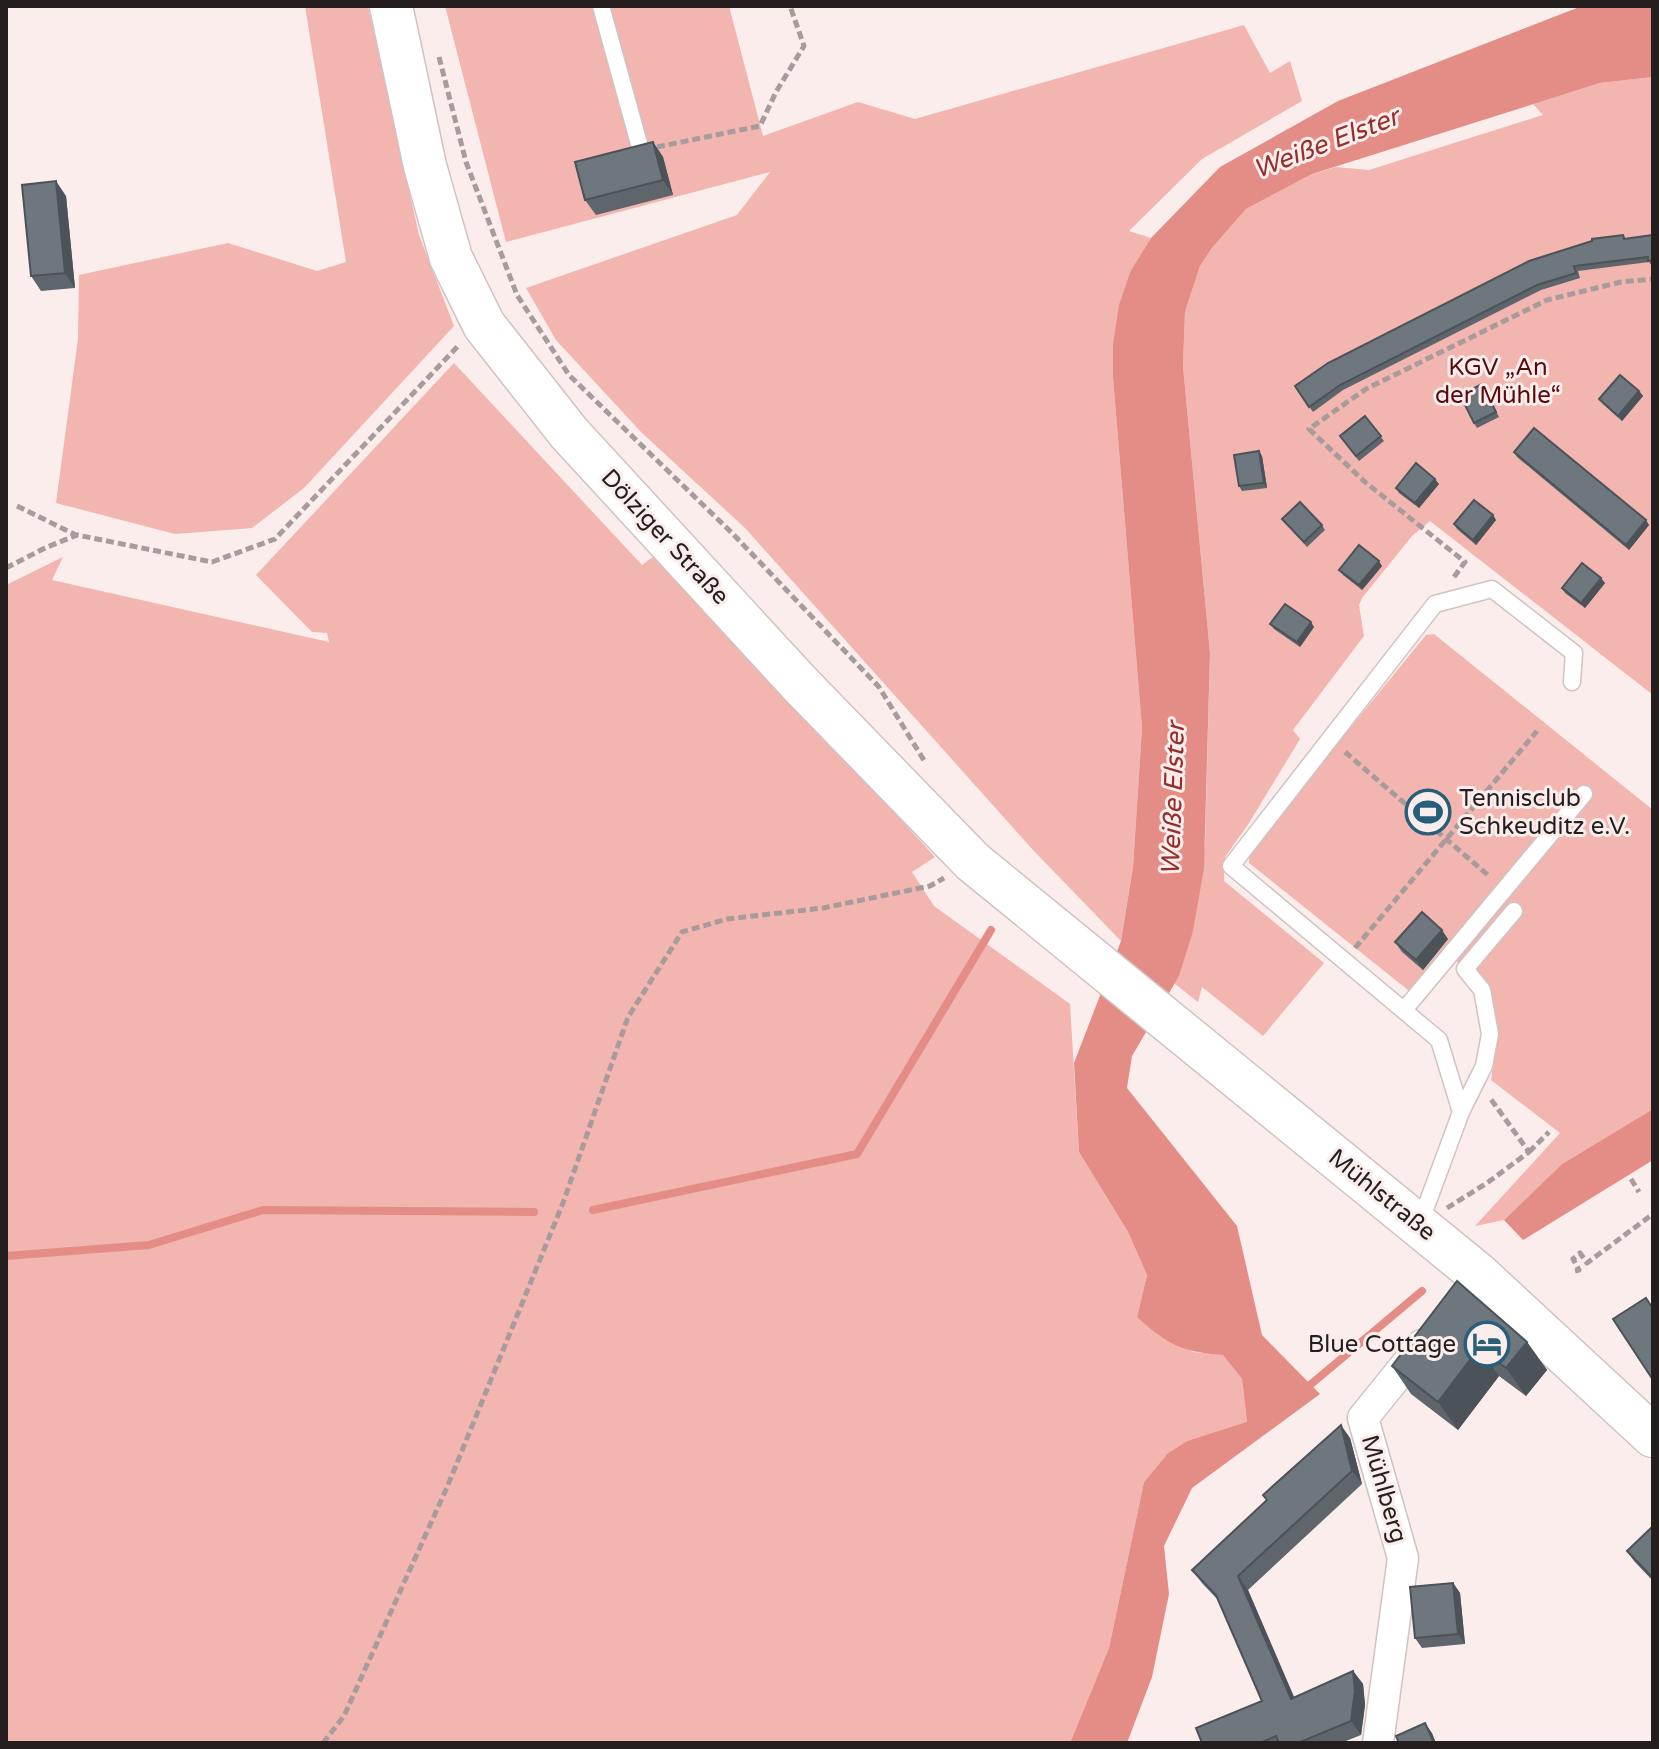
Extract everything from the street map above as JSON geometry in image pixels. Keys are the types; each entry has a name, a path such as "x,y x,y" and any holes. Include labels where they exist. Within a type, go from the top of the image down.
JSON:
{"street":[{"name":"Dölziger Straße","path":"391,6 425,166 451,258 484,325 569,433 800,684 973,862 1100,967"},
{"name":"Mühlstraße","path":"1100,967 1174,1026 1431,1217 1468,1286 1653,1436"},
{"name":"Mühlberg","path":"1378,1743 1403,1558 1363,1418 1440,1322"}],"lane":[{"path":"601,6 641,151"},
{"path":"1461,1112 1439,1040 1231,866 1435,604 1492,589 1574,653 1572,682"},
{"path":"1404,1010 1584,794"},
{"path":"1431,1217 1461,1112 1484,1066 1490,1034 1482,990 1465,969 1514,911"}],"path":[{"path":"641,151 760,126 804,46 790,6"},
{"path":"437,49 466,162 517,295 569,375 732,533 879,687 933,774"},
{"path":"1435,604 1465,562 1365,482 1309,429 1366,389 1547,300 1621,282 1653,279"},
{"path":"17,506 77,535 212,562 275,539 447,355"},
{"path":"6,568 77,535"},
{"path":"1345,961 1537,731"},
{"path":"1342,750 1447,838 1504,891"},
{"path":"323,1743 344,1716 448,1485 563,1203 628,1017 682,932 727,919 823,908 930,886 973,862"},
{"path":"1477,1080 1529,1152"},
{"path":"1431,1217 1529,1152 1549,1132"},
{"path":"1631,1179 1639,1192"},
{"path":"1575,1271 1579,1270 1573,1259 1580,1253 1587,1263 1653,1214"}],"green space":[{"path":"305,6 368,6 419,235 454,326 304,488 252,528 175,534 56,503 78,339 79,275 228,243 317,271 346,262"},
{"path":"445,6 729,6 763,136 858,102 915,119 1244,25 1270,73 1290,61 1302,101 1202,159 1129,231 1151,238 1131,270 1113,378 1142,728 1133,867 1121,941 1033,850 745,528 641,432 556,340 526,288 737,215 770,172 506,242"},
{"name":"KGV „An der Mühle“","path":"1653,77 1653,695 1430,521 1412,536 1362,598 1359,605 1364,636 1293,730 1300,739 1225,857 1224,881 1324,963 1263,1036 1202,987 1198,1002 1174,983 1179,976 1205,845 1210,653 1183,366 1185,312 1200,266 1246,209 1312,174 1336,167 1369,170 1543,115 1533,104 1600,83"},
{"path":"454,363 642,565 657,554 935,857 912,872 934,906 1070,1004 1079,1152 1128,1232 1147,1275 1137,1317 1193,1352 1223,1355 1242,1379 1247,1423 1187,1441 1168,1453 1144,1482 1109,1648 1070,1743 6,1743 6,585 63,557 52,580 329,642 327,633 312,632 256,575"},
{"path":"1434,634 1653,810 1653,1109 1562,1164 1504,1220 1475,1226 1560,1133 1491,1080 1494,1031 1487,983 1456,961 1423,1002 1249,863 1249,852 1426,635"}],"water":[{"name":"Weiße Elster","path":"1582,6 1653,6 1653,77 1600,83 1312,174 1246,209 1200,266 1185,312 1183,366 1210,653 1204,868 1193,931 1179,976 1132,1056 1127,1088 1237,1226 1262,1335 1320,1394 1192,1488 1164,1546 1169,1594 1152,1677 1127,1743 1070,1743 1109,1648 1144,1482 1168,1453 1187,1441 1247,1422 1242,1379 1223,1355 1197,1352 1176,1345 1137,1317 1147,1275 1128,1232 1079,1152 1074,1063 1121,941 1133,867 1142,728 1113,378 1113,344 1119,305 1131,270 1151,238 1220,167 1338,101"},
{"path":"1653,1109 1653,1160 1523,1240 1504,1220 1562,1164"}],"building":[{"path":"653,142 663,180 585,200 575,162"},
{"path":"56,181 65,273 31,276 22,185"},
{"path":"1623,235 1624,239 1653,235 1653,260 1648,261 1648,257 1574,266 1576,273 1537,285 1340,385 1309,407 1295,386 1328,363 1529,261 1592,239"},
{"path":"1620,375 1639,391 1618,416 1599,399"},
{"path":"1482,384 1496,412 1474,423 1460,395"},
{"path":"1365,416 1381,436 1356,456 1340,436"},
{"path":"1534,428 1646,520 1626,545 1514,452"},
{"path":"1259,451 1264,483 1239,486 1234,455"},
{"path":"1416,463 1435,479 1415,503 1396,488"},
{"path":"1474,500 1493,515 1473,540 1454,524"},
{"path":"1300,502 1322,525 1304,542 1282,519"},
{"path":"1359,545 1379,561 1359,585 1339,570"},
{"path":"1582,563 1601,578 1581,603 1562,588"},
{"path":"1285,604 1311,622 1297,642 1270,624"},
{"path":"1422,912 1442,930 1416,960 1395,942"},
{"path":"1457,1281 1527,1342 1506,1368 1479,1348 1438,1402 1392,1366"},
{"path":"1646,1298 1653,1309 1653,1380 1613,1319"},
{"path":"1341,1425 1352,1471 1238,1576 1291,1699 1353,1671 1355,1691 1351,1721 1298,1743 1279,1743 1276,1736 1260,1743 1202,1743 1196,1728 1262,1701 1216,1595 1192,1570 1267,1500 1263,1495"},
{"path":"1653,1526 1653,1578 1627,1551"},
{"path":"1453,1583 1458,1634 1415,1638 1410,1587"},
{"path":"1425,1723 1434,1743 1399,1743 1396,1736"}],"waterway":[{"path":"593,1210 857,1154 991,930"},
{"path":"6,1256 149,1245 263,1210 534,1212"},
{"path":"1304,1390 1422,1291"}],"place":[{"name":"Tennisclub Schkeuditz e.V.","path":"1428,812"},
{"name":"Blue Cottage","path":"1487,1344"}]}
